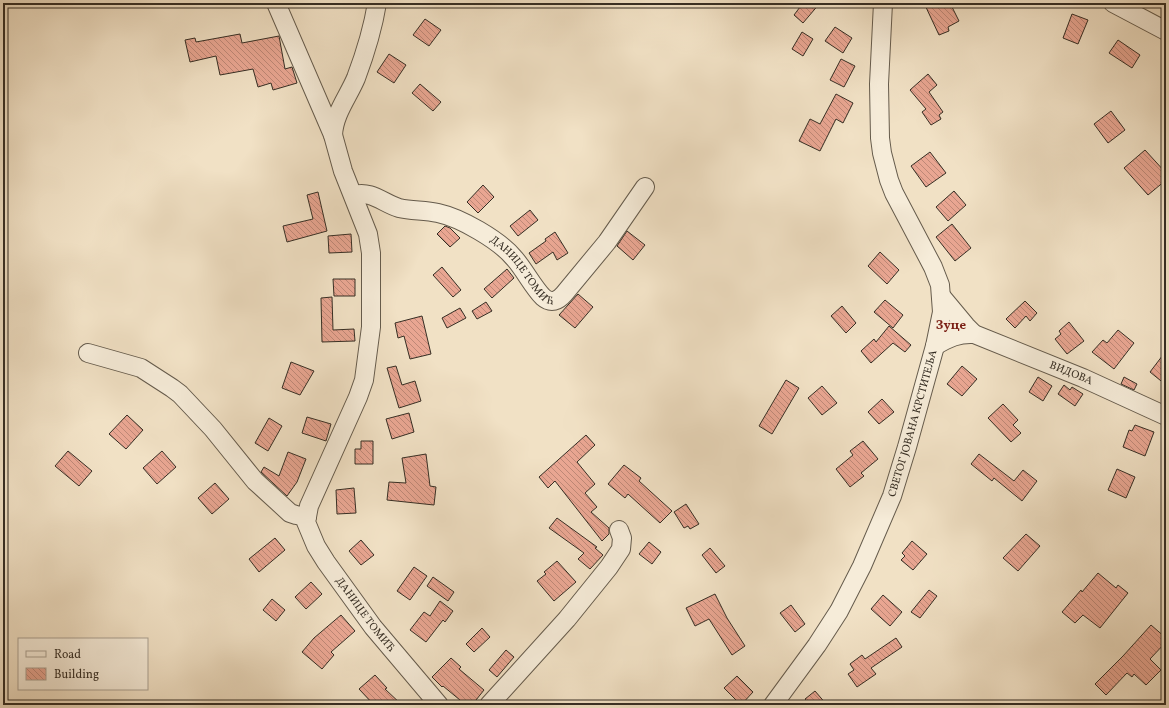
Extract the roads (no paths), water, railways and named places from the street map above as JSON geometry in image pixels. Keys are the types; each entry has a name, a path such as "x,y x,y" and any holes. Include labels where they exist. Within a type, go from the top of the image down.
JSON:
{"street":[{"name":"ДАНИЦЕ ТОМИЋ","path":"276,3 333,135 343,171 367,227 371,253 371,327 364,380 313,495 306,522 316,546 334,574 373,627 439,705"},
{"path":"333,135 334,121 355,79 378,3"},
{"name":"СВЕТОГ ЈОВАНА КРСТИТЕЉА","path":"773,705 829,628 862,566 894,490 935,346 942,312 940,285 933,267 888,180 882,153 880,138 879,84 883,3"},
{"path":"1113,3 1166,31"},
{"path":"322,110 331,109 342,103"},
{"name":"ДАНИЦЕ ТОМИЋ","path":"354,195 361,193 368,194 386,203 408,210 425,210 440,214 453,218 486,235 501,245 514,257 544,297 552,302 558,300 564,294 607,242 645,188"},
{"name":"ВИДОВА","path":"942,296 974,334 1084,378 1166,416"},
{"name":"ВИДОВА","path":"935,346 957,335 974,334"},
{"path":"88,353 141,368 172,388 213,429 255,481 290,513 307,517"},
{"path":"489,705 567,619 609,567 621,549 622,538 619,530"}],"district":[{"name":"Зуце","path":"951,326"}]}
